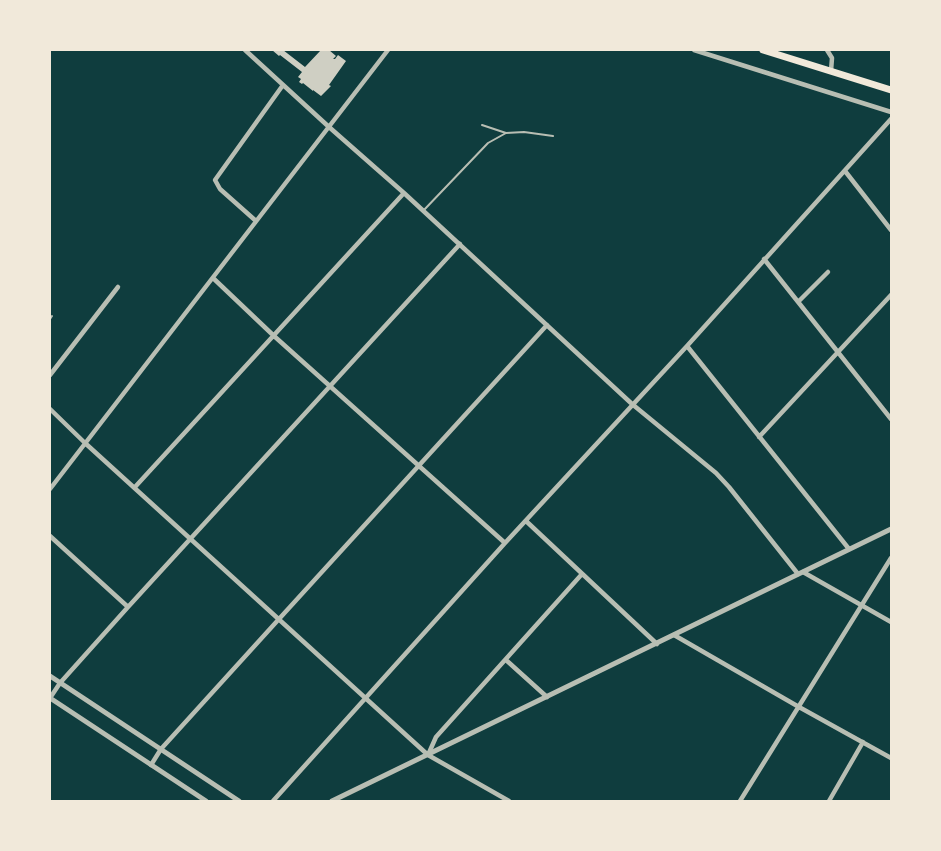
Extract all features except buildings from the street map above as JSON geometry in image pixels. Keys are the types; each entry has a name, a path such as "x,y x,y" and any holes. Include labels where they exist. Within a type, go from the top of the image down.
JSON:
{"highway":[{"path":"763,50 891,90"}],"street":[{"path":"245,50 460,244 632,404 716,473 730,487 801,573 891,622"},
{"path":"50,489 388,50"},
{"path":"694,50 891,112"},
{"path":"827,50 832,58 831,71"},
{"path":"256,221 220,189 215,180 283,84"},
{"path":"273,801 891,119"},
{"path":"844,171 891,230"},
{"path":"135,487 404,193"},
{"path":"206,801 50,698 60,682 460,244"},
{"path":"764,259 891,419"},
{"path":"798,302 828,272"},
{"path":"213,278 274,336 505,543"},
{"path":"50,375 118,287"},
{"path":"759,437 891,295"},
{"path":"151,764 161,749 547,326"},
{"path":"686,346 849,549"},
{"path":"50,410 428,755 509,801"},
{"path":"526,521 657,644"},
{"path":"332,801 891,529"},
{"path":"50,536 128,607"},
{"path":"740,801 891,558"},
{"path":"428,755 436,737 582,574"},
{"path":"674,635 891,758"},
{"path":"506,660 547,697"},
{"path":"50,676 239,801"},
{"path":"829,801 863,742"}],"lane":[{"path":"482,125 506,133 524,132 553,136"},
{"path":"423,211 488,143 506,133"}]}
